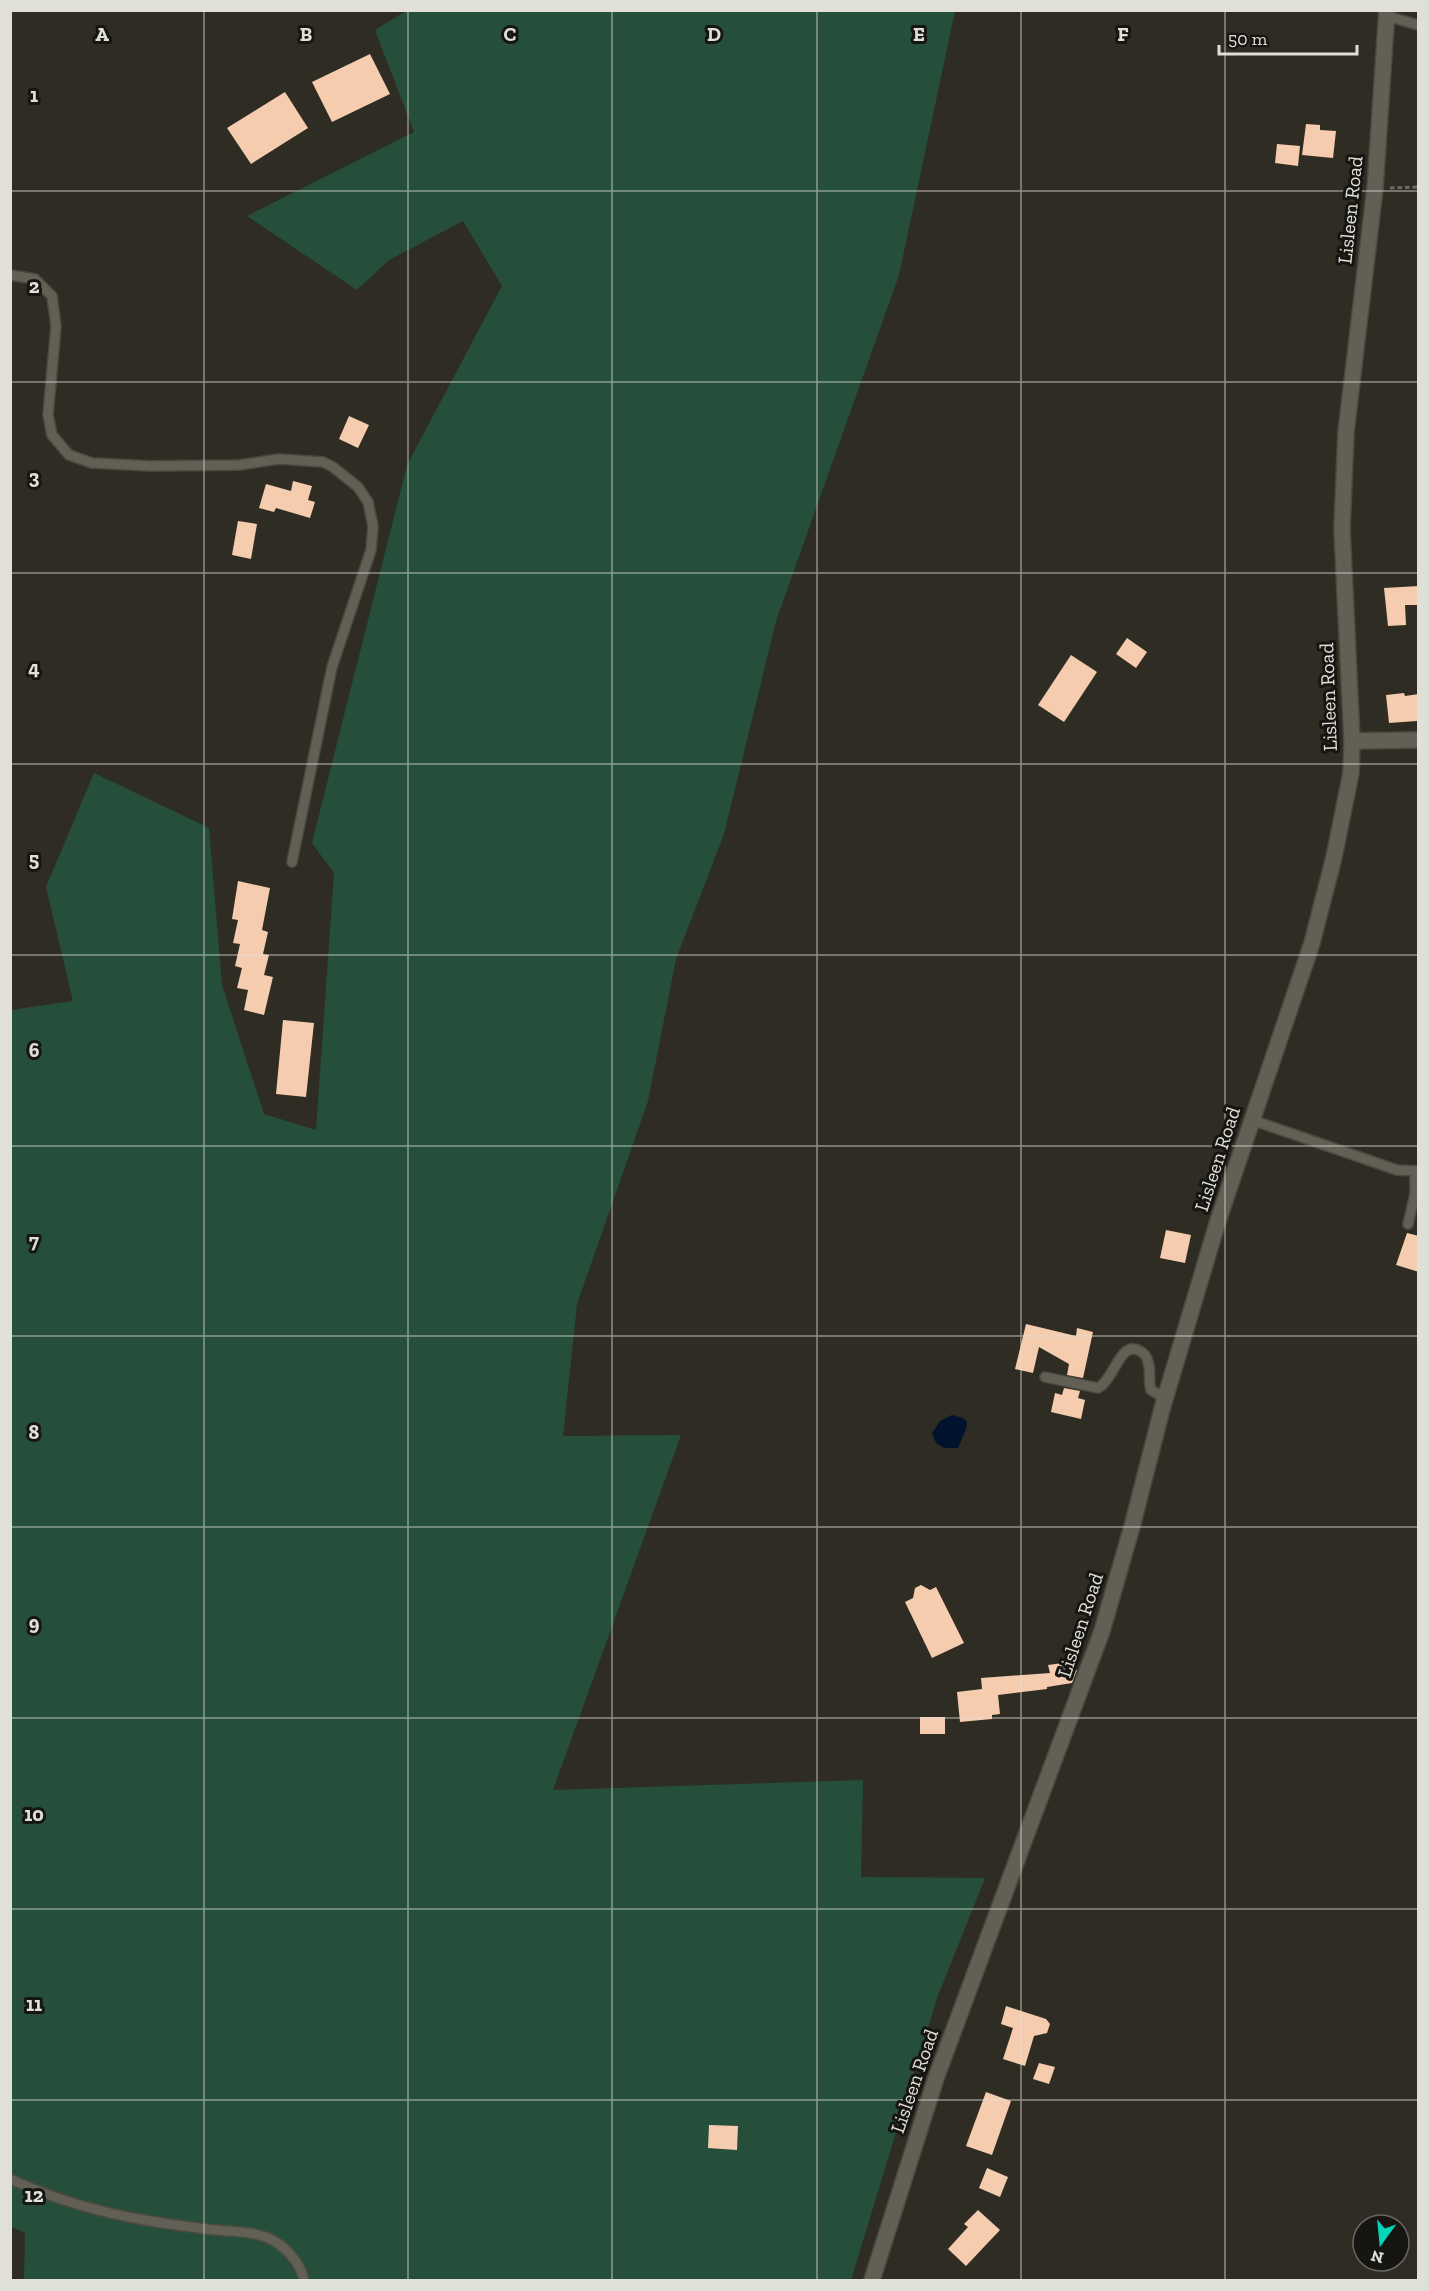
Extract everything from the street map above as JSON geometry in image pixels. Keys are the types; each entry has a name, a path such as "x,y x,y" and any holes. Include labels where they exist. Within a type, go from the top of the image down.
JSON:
{"street":[{"name":"Lisleen Road","path":"872,2280 936,2078 1102,1631 1165,1398 1217,1224 1312,943 1334,857 1351,773 1352,741 1342,529 1346,432 1375,188 1387,13"},
{"path":"1352,741 1419,740"}],"lane":[{"path":"1387,13 1419,25"},
{"path":"10,275 34,279 52,296 56,326 48,415 52,435 69,454 92,463 151,466 239,465 279,459 323,462 333,467 358,488 368,502 373,526 371,550 332,667 292,862"},
{"path":"1252,1120 1397,1170 1417,1171 1415,1194 1408,1224"},
{"path":"1045,1377 1098,1388 1111,1377 1120,1357 1126,1350 1136,1348 1143,1352 1148,1360 1151,1390 1165,1398"},
{"path":"10,2179 44,2195 94,2211 155,2222 252,2233 273,2240 290,2254 303,2273 304,2280"}],"path":[{"path":"1375,188 1419,187"}],"green space":[{"path":"406,11 955,11 899,275 776,621 724,834 676,959 648,1101 577,1304 563,1436 681,1435 553,1790 863,1780 861,1877 985,1878 937,1998 851,2280 24,2280 25,2233 11,2227 11,1010 73,1001 46,887 94,773 209,828 222,985 264,1114 316,1130 334,873 312,843 407,465 502,286 463,221 389,260 357,290 247,216 414,132 375,30"}],"water":[{"path":"952,1415 963,1418 967,1422 966,1429 958,1448 944,1448 936,1443 932,1433 940,1421"}],"building":[{"path":"370,54 390,94 332,122 312,82"},
{"path":"285,92 308,128 251,164 227,128"},
{"path":"1306,124 1320,125 1320,130 1336,131 1333,158 1302,155"},
{"path":"1277,144 1300,146 1298,166 1275,163"},
{"path":"349,416 369,425 358,448 339,439"},
{"path":"293,481 312,486 308,500 315,502 310,518 276,508 274,512 259,508 266,484 291,491"},
{"path":"238,521 257,524 251,559 232,555"},
{"path":"1419,586 1419,605 1405,605 1406,625 1388,626 1384,588"},
{"path":"1127,638 1147,652 1136,668 1116,654"},
{"path":"1071,655 1097,672 1064,722 1038,705"},
{"path":"1404,693 1405,696 1419,694 1417,721 1389,723 1386,695"},
{"path":"238,881 270,888 262,930 268,932 263,954 269,955 264,975 273,977 264,1015 244,1010 248,990 237,988 242,968 235,966 240,944 233,943 238,920 232,919"},
{"path":"283,1020 314,1023 306,1097 276,1094"},
{"path":"1166,1230 1191,1235 1185,1263 1160,1258"},
{"path":"1407,1233 1419,1236 1419,1272 1396,1265"},
{"path":"1026,1324 1076,1336 1077,1328 1093,1332 1083,1378 1067,1375 1069,1364 1039,1347 1033,1373 1015,1369"},
{"path":"1064,1388 1080,1391 1078,1398 1085,1400 1081,1419 1051,1412 1055,1393 1062,1395"},
{"path":"921,1585 930,1590 936,1587 964,1643 932,1658 905,1602 913,1598 915,1588"},
{"path":"1063,1663 1065,1671 1077,1670 1072,1683 1047,1687 1047,1689 998,1695 1000,1714 992,1715 992,1719 960,1722 957,1692 982,1689 981,1678 1050,1673 1048,1665"},
{"path":"920,1717 945,1717 945,1734 920,1734"},
{"path":"1006,2006 1046,2019 1050,2024 1047,2033 1034,2036 1025,2066 1003,2059 1013,2028 1001,2024"},
{"path":"1039,2063 1055,2067 1049,2084 1033,2079"},
{"path":"986,2092 1011,2101 992,2155 966,2146"},
{"path":"709,2125 738,2126 737,2150 708,2148"},
{"path":"987,2168 1008,2177 1000,2197 979,2188"},
{"path":"978,2210 1000,2230 966,2266 948,2249 968,2227 964,2224"}]}
